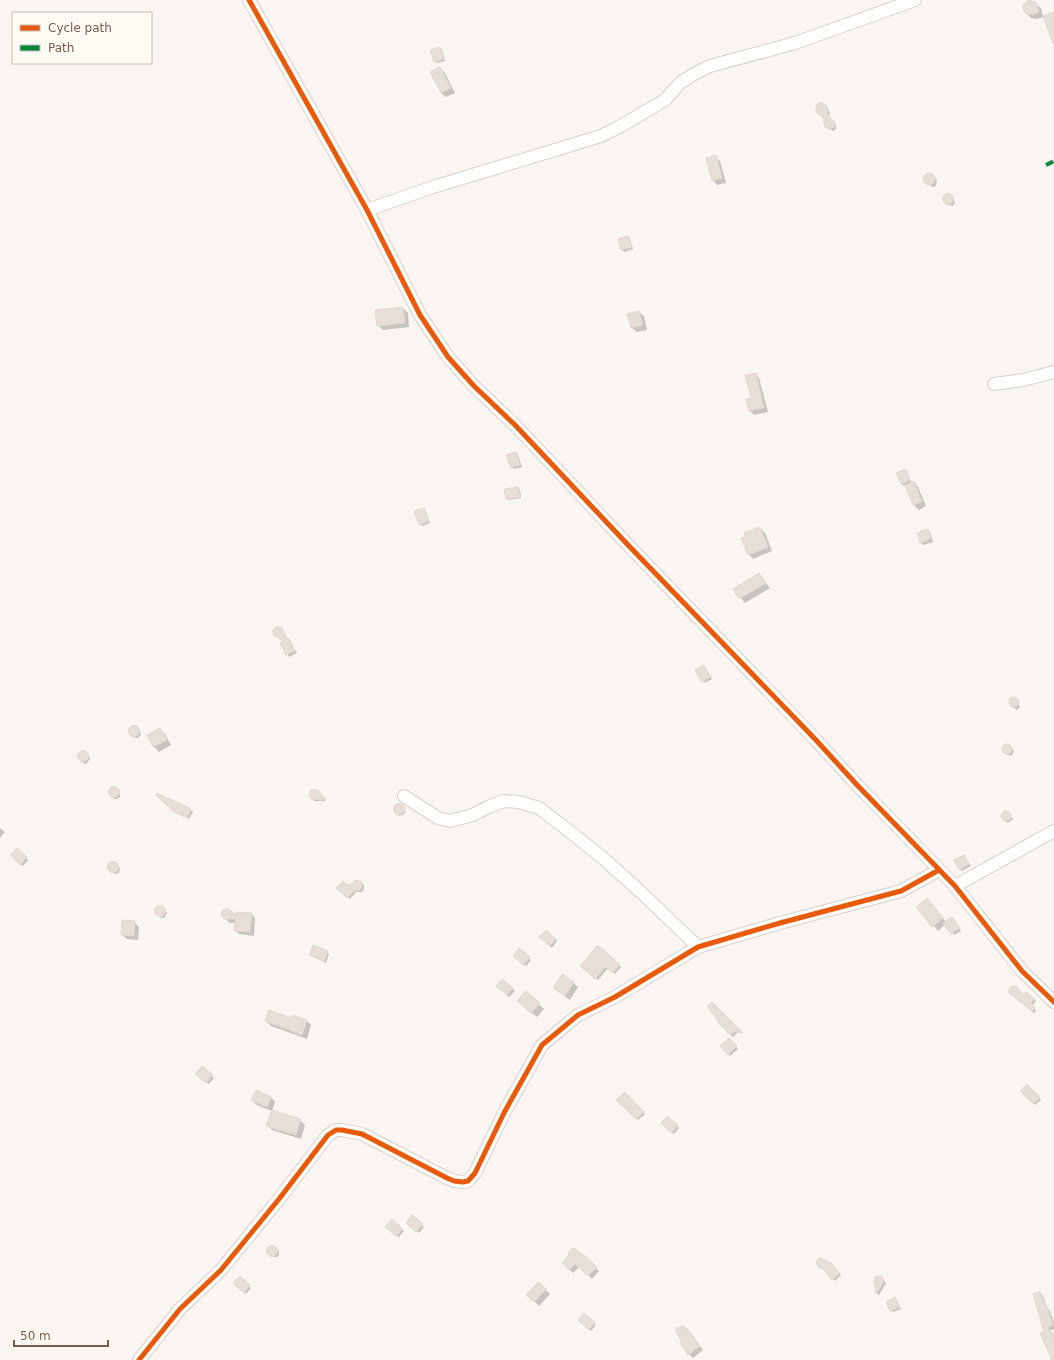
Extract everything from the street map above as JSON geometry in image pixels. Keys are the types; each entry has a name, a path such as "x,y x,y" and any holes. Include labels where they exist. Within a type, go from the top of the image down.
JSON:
{"street":[{"path":"249,0 367,210 420,315 448,357 515,425 639,557 955,886 1022,972 1054,1002"},
{"path":"367,210 441,184 601,136 625,124 665,100 680,83 710,66 795,43 914,0"},
{"path":"994,384 1023,380 1054,372"},
{"path":"404,796 438,818 450,821 473,815 490,806 504,801 519,802 539,808 604,859 698,947"},
{"path":"955,886 1054,831"},
{"path":"139,1360 180,1310 221,1270 328,1135 336,1130 362,1134 447,1178 454,1181 468,1181 481,1164 505,1111 542,1045 578,1015 615,997 698,947 780,923 901,891 939,870"}],"building":[{"path":"1029,0 1036,2 1039,12 1032,15 1025,13 1023,5"},
{"path":"1054,12 1054,44 1053,44 1043,16"},
{"path":"440,47 444,59 434,62 430,50"},
{"path":"440,67 451,88 441,93 430,72"},
{"path":"819,103 823,103 827,106 827,115 834,121 834,127 830,129 825,127 823,117 816,112 816,106"},
{"path":"716,155 722,178 712,181 706,158"},
{"path":"927,173 931,173 935,179 931,185 927,185 923,181 923,177"},
{"path":"946,194 950,194 952,195 952,203 946,204 943,201 943,197"},
{"path":"628,236 632,247 621,250 618,239"},
{"path":"403,307 405,323 377,326 375,310"},
{"path":"639,311 643,325 631,328 627,314"},
{"path":"756,373 764,408 749,411 746,399 751,398 745,375"},
{"path":"516,452 520,465 511,468 506,455"},
{"path":"906,469 910,480 901,484 896,473"},
{"path":"914,481 922,502 913,505 905,485"},
{"path":"518,487 520,497 506,499 504,489"},
{"path":"424,508 429,521 419,525 414,511"},
{"path":"760,527 768,547 748,555 741,538 745,537 744,533"},
{"path":"928,529 931,539 920,543 917,533"},
{"path":"759,573 766,583 739,599 733,589"},
{"path":"276,627 283,629 287,639 289,638 295,651 286,655 280,643 283,641 273,635 273,630"},
{"path":"704,665 711,677 702,682 695,670"},
{"path":"1012,697 1016,697 1018,698 1018,706 1012,707 1009,704 1009,700"},
{"path":"132,726 136,726 138,727 138,735 132,736 129,733 129,729"},
{"path":"160,728 167,740 153,747 147,735"},
{"path":"1005,744 1009,744 1011,745 1011,753 1005,754 1002,751 1002,747"},
{"path":"81,751 85,751 87,752 87,760 81,761 78,758 78,754"},
{"path":"112,787 116,787 118,788 118,796 112,797 109,794 109,790"},
{"path":"312,789 318,790 326,800 311,799 309,795"},
{"path":"157,793 191,809 187,818 174,812 156,795"},
{"path":"397,804 401,804 403,805 403,813 397,814 394,811 394,807"},
{"path":"1004,811 1008,811 1010,812 1010,820 1004,821 1001,818 1001,814"},
{"path":"17,848 27,857 20,865 10,855"},
{"path":"964,855 969,864 959,870 954,860"},
{"path":"111,862 115,862 117,863 117,871 111,872 108,869 108,865"},
{"path":"358,880 362,882 362,887 360,890 354,891 347,898 336,888 343,881 349,886 354,881"},
{"path":"927,898 943,918 932,927 916,907"},
{"path":"158,906 162,906 164,907 164,915 158,916 155,913 155,909"},
{"path":"227,908 236,915 236,912 252,913 250,932 234,931 235,919 225,919 221,916 222,911"},
{"path":"952,917 960,928 951,934 943,923"},
{"path":"122,920 135,921 134,936 121,935"},
{"path":"546,930 556,939 550,946 539,937"},
{"path":"313,945 328,951 324,961 309,955"},
{"path":"598,945 620,965 613,973 606,967 595,979 580,966"},
{"path":"519,948 530,957 523,965 513,956"},
{"path":"562,974 574,982 565,996 553,988"},
{"path":"502,979 513,988 507,995 496,986"},
{"path":"1012,986 1016,986 1024,995 1026,992 1035,999 1031,1003 1035,1008 1032,1011 1010,994 1008,991"},
{"path":"526,991 540,1003 531,1013 517,1001"},
{"path":"712,1002 743,1033 736,1031 730,1035 719,1024 707,1006"},
{"path":"269,1010 292,1018 293,1015 307,1020 302,1035 265,1021"},
{"path":"729,1038 737,1046 728,1055 720,1046"},
{"path":"202,1066 213,1075 206,1083 195,1074"},
{"path":"1027,1084 1040,1097 1033,1104 1020,1091"},
{"path":"256,1090 271,1097 267,1107 251,1100"},
{"path":"625,1092 644,1112 636,1119 616,1100"},
{"path":"272,1110 301,1119 296,1135 266,1126"},
{"path":"667,1116 678,1125 671,1133 661,1123"},
{"path":"412,1215 423,1224 416,1232 406,1223"},
{"path":"392,1219 403,1229 396,1236 385,1227"},
{"path":"270,1246 274,1246 276,1247 276,1255 270,1256 267,1253 267,1249"},
{"path":"574,1248 597,1267 588,1276 575,1264 569,1270 562,1263 568,1256 570,1250"},
{"path":"821,1258 831,1263 840,1273 832,1280 823,1269 818,1267 816,1262"},
{"path":"240,1276 250,1285 244,1293 233,1283"},
{"path":"876,1276 882,1276 884,1281 876,1294 874,1280"},
{"path":"538,1282 546,1289 534,1302 526,1295"},
{"path":"1040,1292 1053,1325 1048,1327 1048,1330 1050,1329 1054,1338 1054,1360 1052,1360 1040,1333 1044,1332 1033,1294"},
{"path":"895,1297 900,1307 890,1311 886,1302"},
{"path":"584,1313 595,1322 589,1330 578,1320"},
{"path":"683,1326 689,1331 700,1346 688,1355 680,1343 682,1342 676,1332 677,1328"}],"marked path":[{"path":"1046,165 1054,161"}],"cycle path":[{"path":"249,0 367,210 420,315 448,357 474,386 515,425 955,886 1022,971 1054,1002"},
{"path":"139,1360 180,1309 221,1270 279,1199 328,1135 336,1130 362,1134 447,1178 454,1181 468,1181 475,1173 505,1111 542,1045 578,1015 615,997 698,947 780,923 901,891 939,870"}]}
